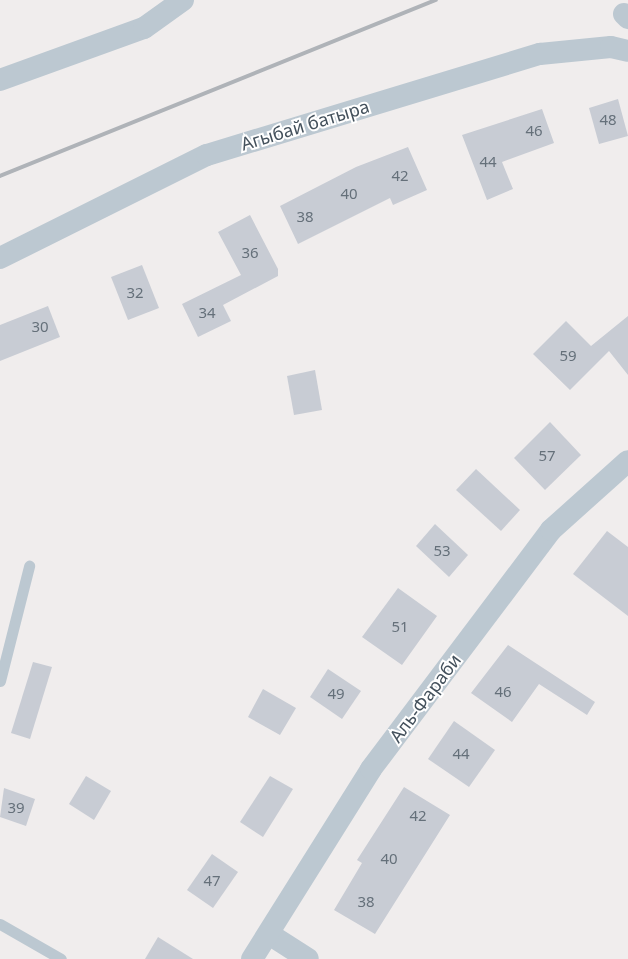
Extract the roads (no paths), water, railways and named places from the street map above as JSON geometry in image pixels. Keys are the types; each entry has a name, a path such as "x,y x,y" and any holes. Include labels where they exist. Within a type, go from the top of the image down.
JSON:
{"street":[{"path":"0,80 144,28 183,0"},
{"name":"Агыбай батыра","path":"0,258 207,155 540,54 611,47 628,51"},
{"name":"Аль-Фараби","path":"252,959 371,769 551,530 628,461"},
{"path":"269,934 308,959"}],"lane":[{"path":"0,681 29,566"},
{"path":"0,924 61,959"}],"railway":[{"path":"0,176 436,0"}]}
